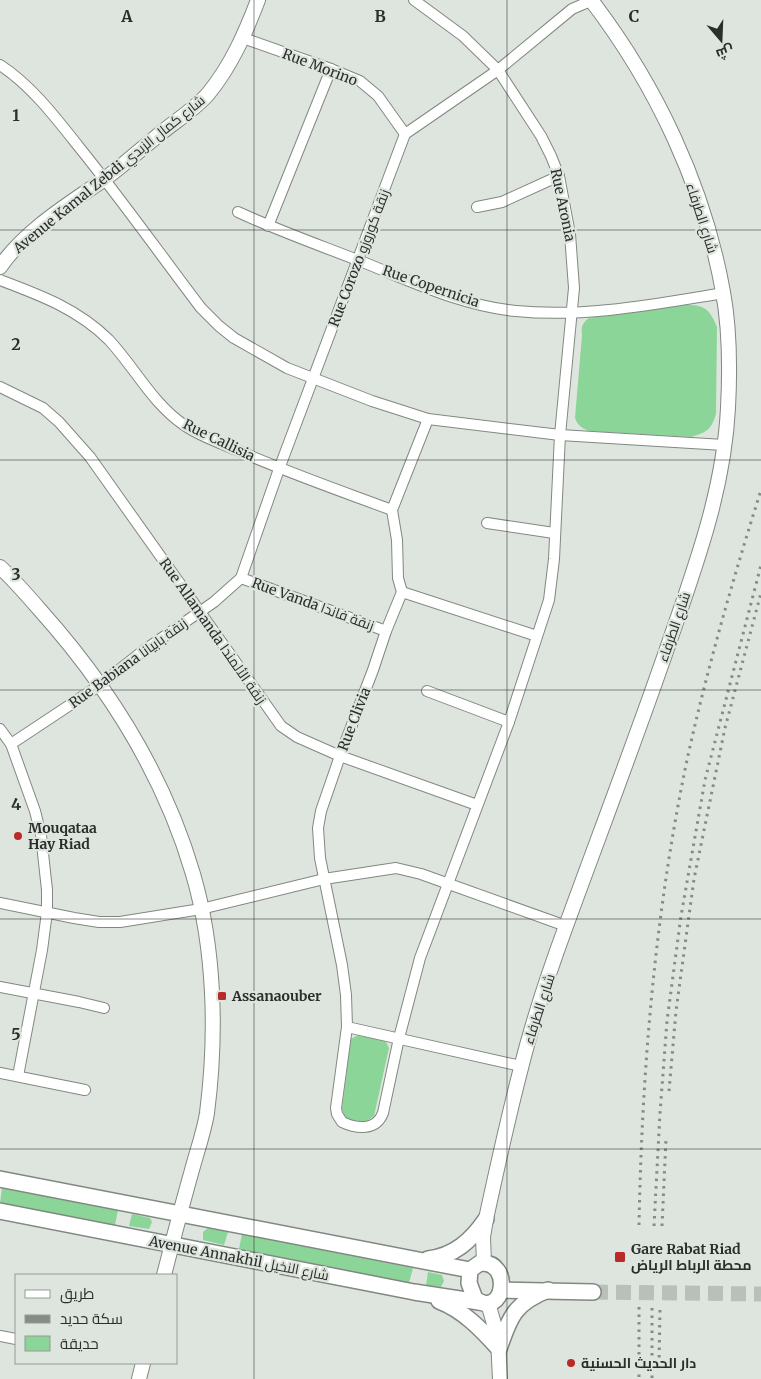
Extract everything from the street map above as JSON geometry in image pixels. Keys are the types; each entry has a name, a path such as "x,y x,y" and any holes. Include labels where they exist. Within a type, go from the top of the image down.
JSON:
{"main road":[{"path":"0,1179 470,1270"},
{"name":"Avenue Annakhil شارع النخيل","path":"0,1211 414,1292 484,1303"},
{"path":"420,1260 440,1257 454,1251 466,1243 486,1219"},
{"path":"484,1263 492,1265 497,1271 501,1279 501,1290 496,1300 484,1303 475,1299 471,1292 468,1278 470,1270 476,1265 484,1263"},
{"path":"501,1290 593,1292"},
{"path":"414,1292 451,1306 476,1326 499,1349 512,1316 522,1303 548,1290"}],"street":[{"name":"Avenue Kamal Zebdi شارع كمال الزبدي","path":"0,267 22,241 105,179 207,95 223,74 243,38 258,0"},
{"name":"Rue Aronia","path":"414,0 463,36 498,70 541,136 559,176 570,234 574,288 560,435"},
{"path":"405,134 498,70 573,4 592,0"},
{"name":"شارع الطرفاء","path":"484,1263 483,1237 486,1219 521,1066 566,926 698,560 715,495 728,411 727,328 724,293 710,236 697,196 659,105 634,61 592,0"},
{"name":"Rue Morino","path":"243,38 349,75 369,87 378,96 405,134"},
{"path":"0,65 38,99 66,131 105,179 201,308 219,326 249,348 287,368 372,401 428,419 560,435 724,445"},
{"path":"268,226 331,69"},
{"name":"Rue Corozo زنقة كوروزو","path":"241,578 279,469 405,134"},
{"path":"477,207 502,202 559,176"},
{"name":"Rue Copernicia","path":"238,212 268,226 437,292 470,302 516,311 572,312 641,306 724,293"},
{"name":"Rue Callisia","path":"0,280 55,301 96,328 127,362 154,398 184,425 202,435 279,469 392,510"},
{"name":"Rue Allamanda زنقة الألمندا","path":"0,387 43,408 75,439 113,489 280,726 297,737 340,756 477,805"},
{"path":"428,419 392,510 397,540 398,578 402,592 537,636"},
{"name":"Rue Clivia","path":"402,592 340,756 321,811 318,828 320,858 342,965 347,1027 336,1108 342,1122 350,1126 365,1128 379,1122 381,1117 420,958 509,722 545,615 551,588 560,435"},
{"path":"487,523 554,533"},
{"path":"0,566 48,618 85,664 125,722 163,795 193,874 207,946 210,984 212,1027 209,1088 206,1116 164,1274"},
{"name":"Rue Babiana زنقة بابيانا","path":"12,744 100,685 143,651 199,612 241,578"},
{"name":"Rue Vanda زنقة فاندا","path":"241,578 386,631"},
{"path":"427,691 509,722"},
{"path":"0,728 12,744 29,792 41,835 45,860 47,912 18,1076"},
{"path":"0,903 99,922 120,922 201,909 324,879 396,868 421,874 566,926"},
{"path":"0,987 104,1008"},
{"path":"347,1027 521,1066"},
{"path":"0,1072 85,1090"},
{"path":"484,1303 495,1327 499,1349 500,1379"},
{"path":"0,1336 15,1339"},
{"path":"139,1379 143,1364"}],"green space":[{"path":"684,305 697,305 705,309 712,316 717,327 716,414 710,427 705,432 691,437 589,431 580,426 575,418 582,325 589,318"},
{"path":"360,1034 385,1040 389,1048 374,1116 365,1122 346,1119 342,1109 351,1039"},
{"path":"2,1188 118,1210 115,1225 0,1203"},
{"path":"132,1214 150,1218 152,1222 149,1229 129,1226"},
{"path":"208,1228 228,1232 224,1245 203,1240 203,1232"},
{"path":"242,1234 413,1268 409,1283 239,1249"},
{"path":"428,1272 442,1275 444,1281 441,1287 426,1286"}],"tunnel":[{"path":"593,1292 761,1294"}],"railway":[{"path":"639,1225 647,1050 666,875 695,726 712,658 761,490"},
{"path":"654,1226 667,1021 681,916 705,780 761,565"},
{"path":"669,1091 676,1011 694,879 725,728 761,593"},
{"path":"662,1226 666,1139"},
{"path":"639,1307 639,1379"},
{"path":"652,1308 652,1379"},
{"path":"659,1365 660,1308"}],"place":[{"name":"Mouqataa Hay Riad","path":"18,836"},
{"name":"Assanaouber","path":"222,996"},
{"name":"Gare Rabat Riad محطة الرباط الرياض","path":"620,1257"},
{"name":"دار الحديث الحسنية","path":"571,1363"}]}
